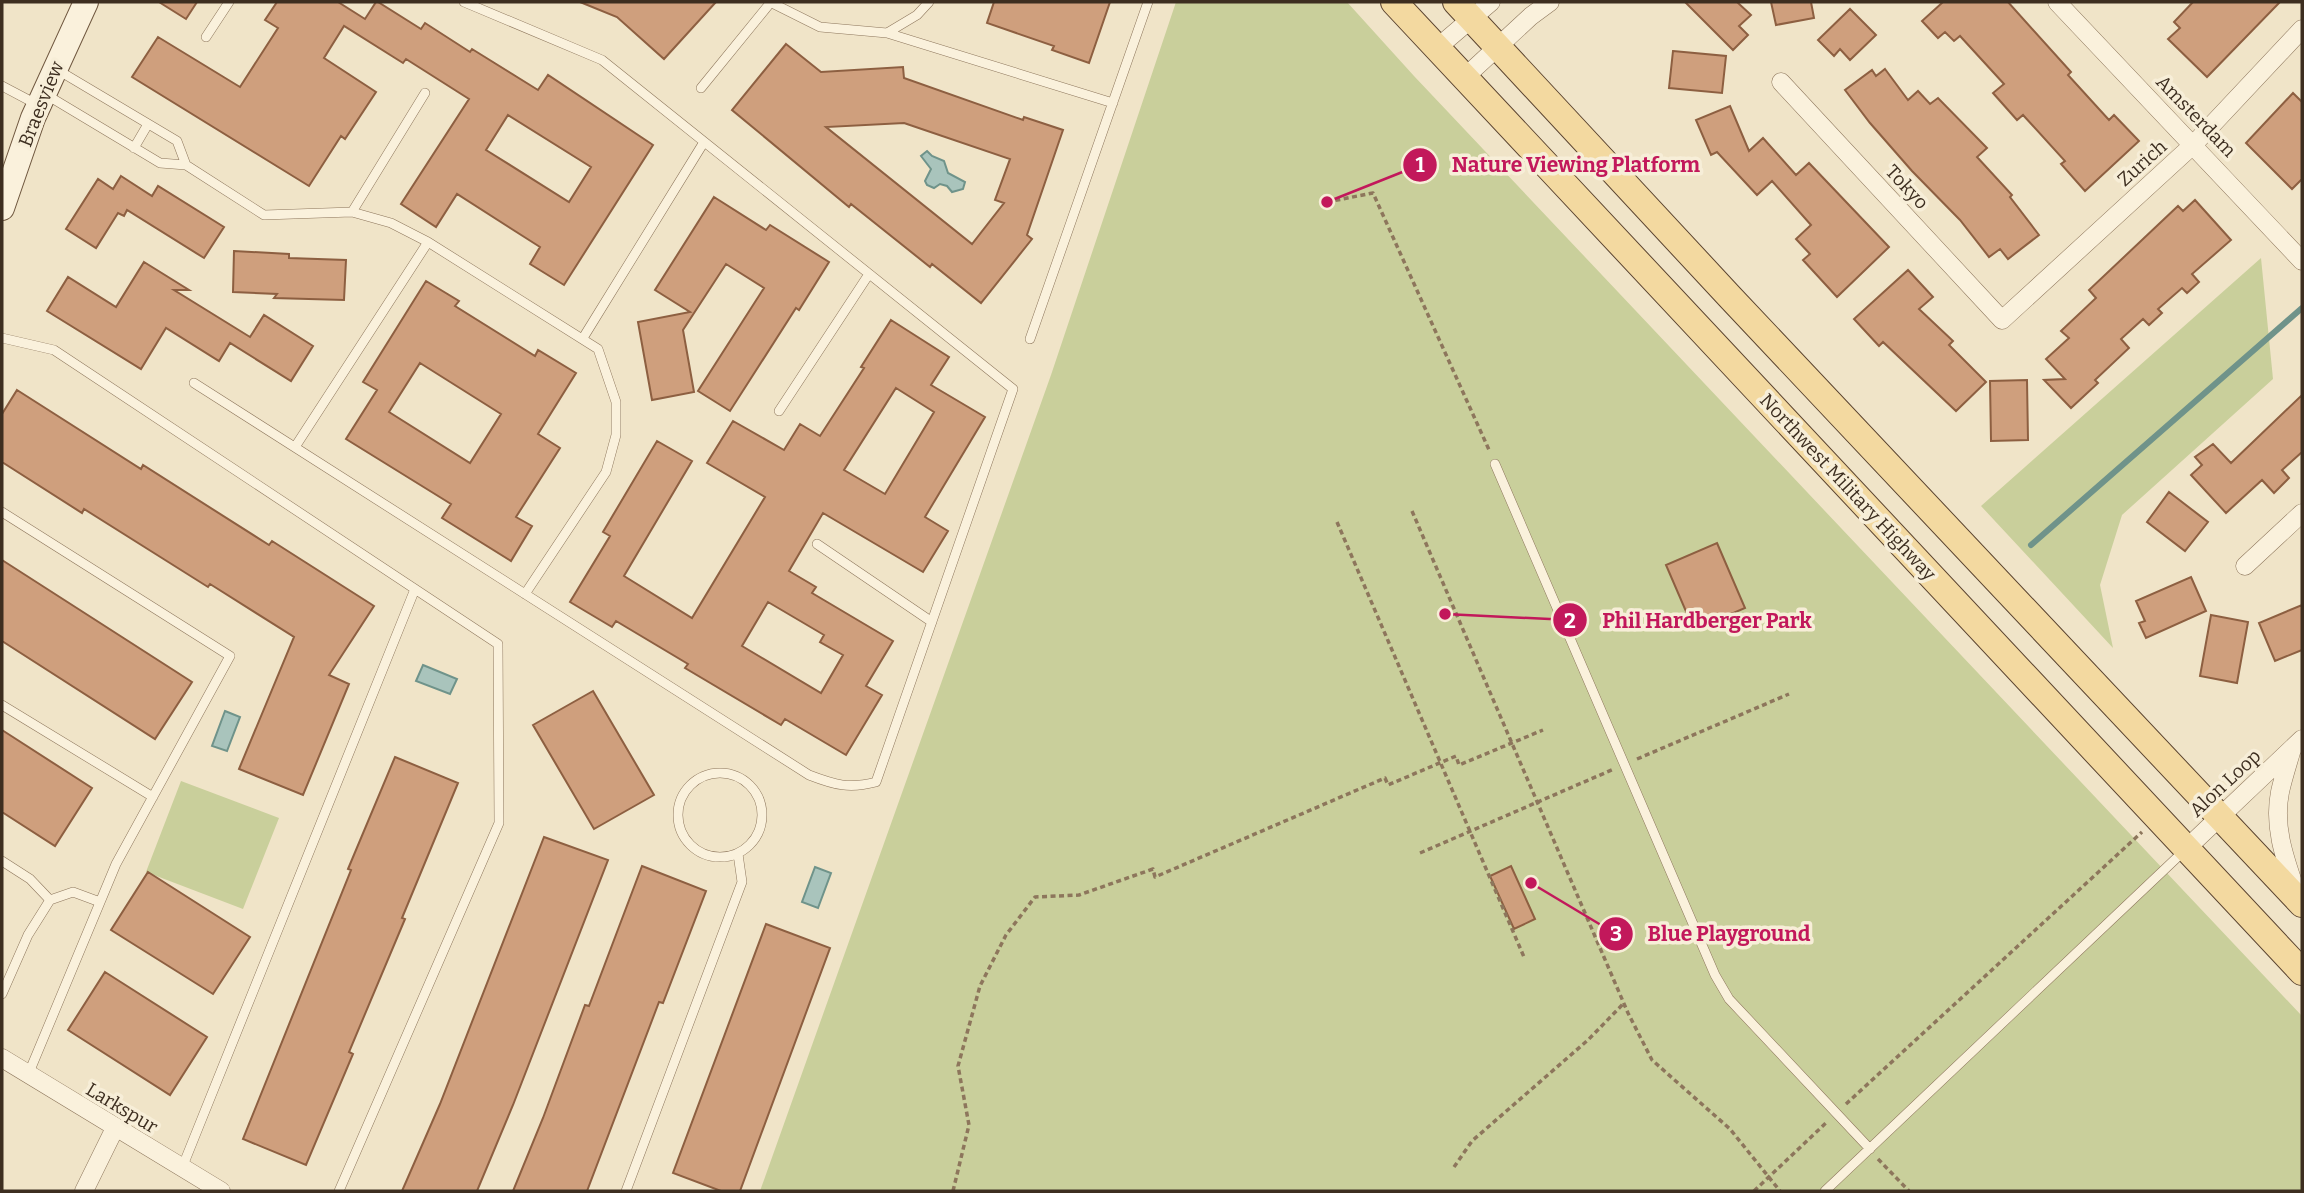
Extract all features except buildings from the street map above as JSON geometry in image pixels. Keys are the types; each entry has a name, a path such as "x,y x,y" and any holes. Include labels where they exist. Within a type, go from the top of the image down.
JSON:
{"main road":[{"name":"Northwest Military Highway","path":"1394,2 2302,972"},
{"path":"1473,7 1499,47 1730,297 2301,903"}],"street":[{"name":"Braesview","path":"2,208 41,99 86,2"},
{"path":"1464,78 1550,2"},
{"name":"Amsterdam","path":"2057,2 2302,261"},
{"path":"1437,48 1473,7"},
{"name":"Zurich","path":"2002,320 2194,144 2302,29"},
{"name":"Tokyo","path":"1781,82 2002,320"},
{"path":"2245,566 2302,513"},
{"name":"Alon Loop","path":"2186,849 2297,744"},
{"name":"Alon Loop","path":"2297,744 2280,793 2277,821 2283,854 2301,903"},
{"name":"Larkspur","path":"2,1058 221,1191"},
{"path":"84,1191 114,1128"}],"lane":[{"path":"206,37 229,2"},
{"path":"194,383 809,775 834,785 856,788 876,782 1013,389 602,60 464,2"},
{"path":"701,88 770,2 820,27 887,33 1113,103"},
{"path":"887,33 917,15 929,2"},
{"path":"1030,339 1148,2"},
{"path":"55,69 177,141 186,165"},
{"path":"2,86 41,99 160,163 186,165 264,215 352,212 391,223 428,242 598,349 616,402 616,435 606,472 525,594"},
{"path":"352,212 425,93"},
{"path":"134,148 148,124"},
{"path":"583,338 704,142"},
{"path":"295,447 428,242"},
{"path":"779,411 869,274"},
{"path":"2,338 54,350 498,643 499,823 339,1191"},
{"path":"1495,464 1715,975 1729,999 1870,1149"},
{"path":"2,512 230,656 116,864 28,1074"},
{"path":"817,544 932,622"},
{"path":"182,1168 415,589"},
{"path":"2,705 153,797"},
{"path":"718,773 735,775 749,784 759,798 762,814 760,830 751,844 737,854 721,858 705,855 690,846 681,833 677,817 680,800 688,786 702,776 718,773"},
{"path":"1825,1191 2186,849"},
{"path":"626,1191 742,882 737,854"},
{"path":"2,861 30,878 50,900"},
{"path":"2,994 28,935 50,900 73,892 100,902"}],"path":[{"path":"1327,202 1373,193 1495,464"},
{"path":"1412,511 1624,1003 1652,1060 1730,1129 1780,1191"},
{"path":"1337,522 1524,957"},
{"path":"1420,853 1789,694"},
{"path":"953,1191 969,1125 958,1066 980,986 1006,935 1035,897 1079,895 1153,869 1155,877 1385,778 1388,785 1456,756 1459,765 1543,730"},
{"path":"1754,1191 2143,830"},
{"path":"1454,1167 1472,1141 1588,1040 1624,1003"},
{"path":"1870,1149 1909,1191"}],"green space":[{"path":"1176,2 1347,2 2302,1016 2302,1191 760,1191 1051,375"},
{"path":"2261,258 2273,379 2122,515 2100,585 2113,648 1981,506"},
{"path":"181,781 279,818 243,909 146,872"}],"water":[{"path":"927,151 944,161 948,173 965,182 963,189 952,192 947,186 940,184 934,188 927,185 925,181 931,169 921,156"},
{"path":"423,665 457,679 450,694 416,681"},
{"path":"225,711 240,717 227,751 212,746"},
{"path":"815,867 831,873 818,908 802,902"}],"waterway":[{"path":"2031,545 2302,308"}],"place":[{"name":"Nature Viewing Platform","path":"1327,202"},
{"name":"Phil Hardberger Park","path":"1445,614"},
{"name":"Blue Playground","path":"1531,883"}]}
